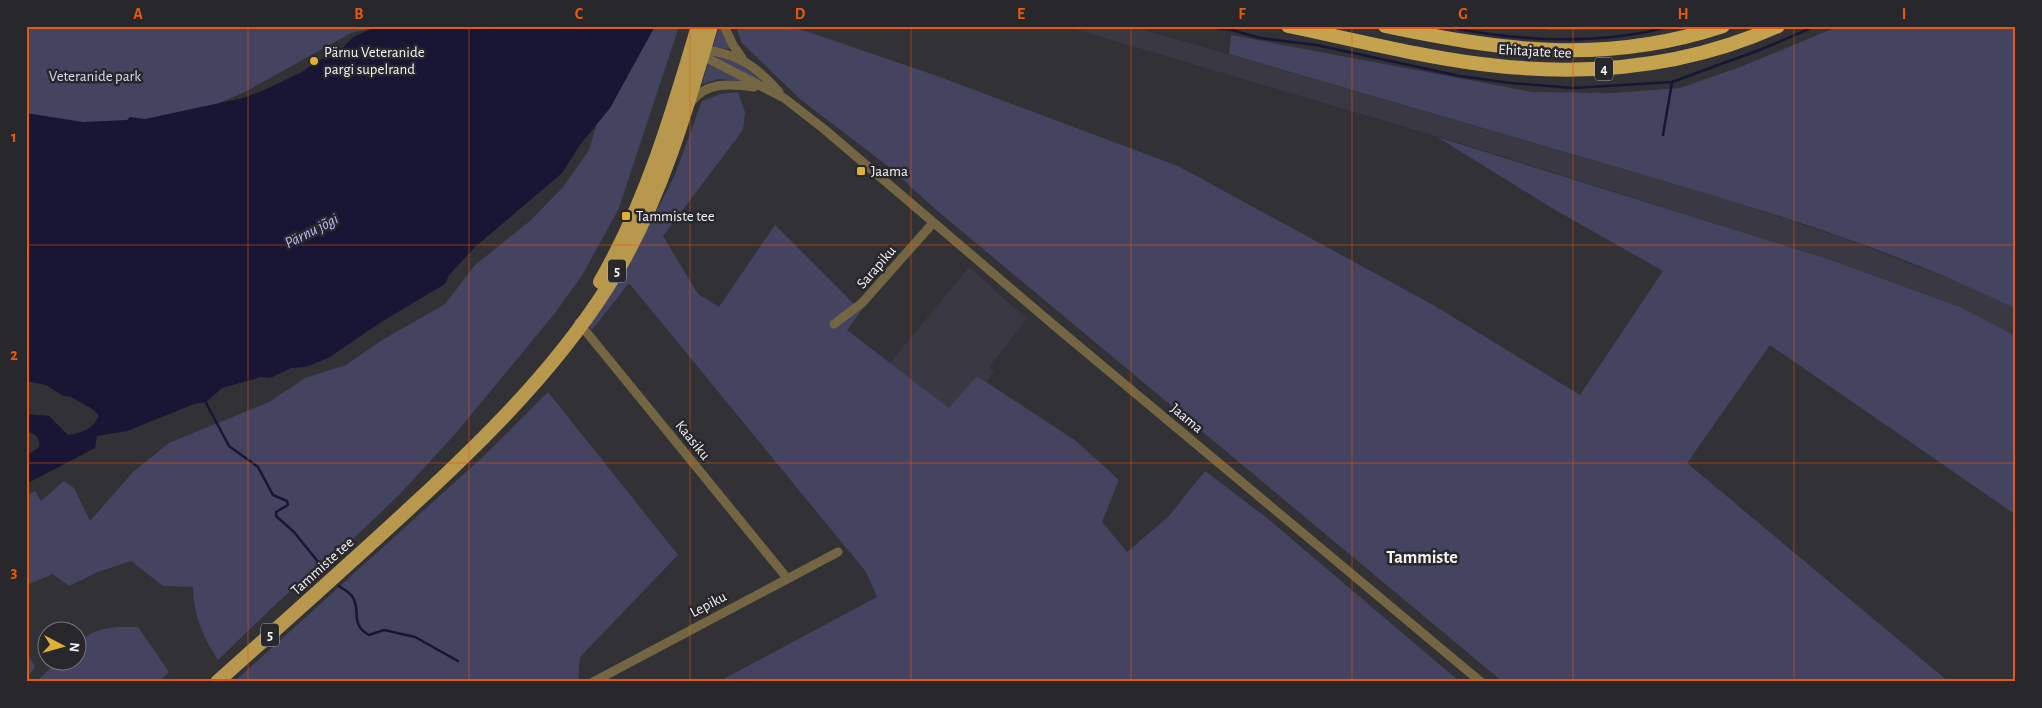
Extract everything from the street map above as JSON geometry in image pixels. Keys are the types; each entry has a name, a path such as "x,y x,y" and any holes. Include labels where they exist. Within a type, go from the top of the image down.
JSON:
{"highway":[{"name":"Ehitajate tee","path":"1288,26 1479,64 1567,70 1607,69 1659,62 1717,49 1778,26"},
{"name":"Ehitajate tee","path":"1385,26 1475,43 1557,52 1633,47 1676,39 1723,26"}],"main road":[{"name":"Tammiste tee","path":"217,682 448,472 580,323 630,247 659,183 684,112 699,51 698,26"},
{"name":"Tammiste tee","path":"580,323 618,250 711,26"}],"street":[{"name":"Jaama","path":"724,26 733,45 744,60 770,82 784,98 824,129 933,223 1481,682"},
{"name":"Jaama","path":"699,51 727,54 744,60"},
{"name":"Jaama","path":"699,51 784,98"},
{"name":"Jaama","path":"684,112 698,93 717,85 764,88"},
{"name":"Sarapiku","path":"834,324 862,303 933,223"},
{"name":"Kaasiku","path":"580,323 787,578"},
{"name":"Lepiku","path":"593,682 838,552"}],"shaded area":[{"path":"1064,26 1131,26 1730,200 1842,238 1977,289 2016,309 2016,336 1960,307 1828,259 1463,144"},
{"path":"969,267 1027,319 989,367 994,371 987,382 977,376 950,409 890,363"}],"green space":[{"name":"Veteranide park","path":"26,26 382,26 351,33 245,92 181,119 106,128 26,120"},
{"path":"655,26 679,26 619,208 583,274 555,313 456,433 400,494 353,539 279,601 218,660 200,625 193,597 193,587 163,586 131,561 98,572 69,586 53,574 27,585 26,496 35,491 41,501 64,481 74,488 90,521 134,471 169,443 269,402 305,378 346,365 379,342 445,304 475,265 530,221 563,187 589,150 597,123 610,108"},
{"path":"719,26 730,49 713,47"},
{"path":"736,26 791,26 937,76 1178,166 1435,306 1580,395 1663,271 1557,211 1437,137 1828,259 1960,307 2016,336 2016,515 1770,345 1687,463 1949,682 1503,682 934,208 889,167 800,99 741,42"},
{"path":"1510,26 1654,26 1643,29 1551,30"},
{"path":"1839,26 2016,26 2016,309 1920,266 1771,213 1229,54 1231,35 1532,92 1615,93 1680,88 1743,66"},
{"path":"710,55 738,62 761,80 757,80"},
{"path":"708,64 742,81 718,79 702,84"},
{"path":"738,92 745,112 743,130 663,236 698,294 719,307 775,225 854,304 864,307 847,330 949,408 977,376 1076,441 1119,480 1102,522 1127,552 1169,516 1205,471 1267,518 1460,682 718,682 877,597 866,572 629,283 592,330 588,325 629,264 675,175 702,101 720,94"},
{"path":"548,392 678,555 580,657 578,682 234,682 487,453"},
{"path":"138,627 169,672 159,682 36,682 49,670 88,670 88,636 102,629"},
{"path":"26,650 35,667 26,679"}],"water":[{"name":"Pärnu jõgi","path":"378,26 655,26 610,108 580,145 562,173 475,247 449,275 445,284 381,322 330,357 306,367 291,368 270,378 261,377 222,388 206,402 194,404 127,431 97,436 95,448 26,484 26,456 39,447 39,441 36,436 26,431 26,414 49,416 68,435 86,430 99,416 94,410 71,397 63,396 46,385 26,381 26,113 83,122 127,120 130,117 145,119 243,98 302,72 319,60 337,54 353,37"}],"waterway":[{"path":"1199,26 1232,30 1260,38 1316,45 1460,76 1511,83 1573,88 1672,82 1762,49 1816,26"},
{"path":"1458,29 1511,37 1565,40 1619,36 1672,26"},
{"path":"1663,135 1672,82"},
{"path":"205,401 229,446 258,467 273,495 287,501 288,505 276,512 276,516 294,532 319,563"},
{"path":"339,586 352,596 356,607 357,622 363,631 369,635 384,630 415,637 458,661"}],"place":[{"name":"Pärnu Veteranide pargi supelrand","path":"314,61"},
{"name":"Jaama","path":"861,171"},
{"name":"Tammiste tee","path":"626,216"}],"district":[{"name":"Tammiste","path":"1422,557"}]}
